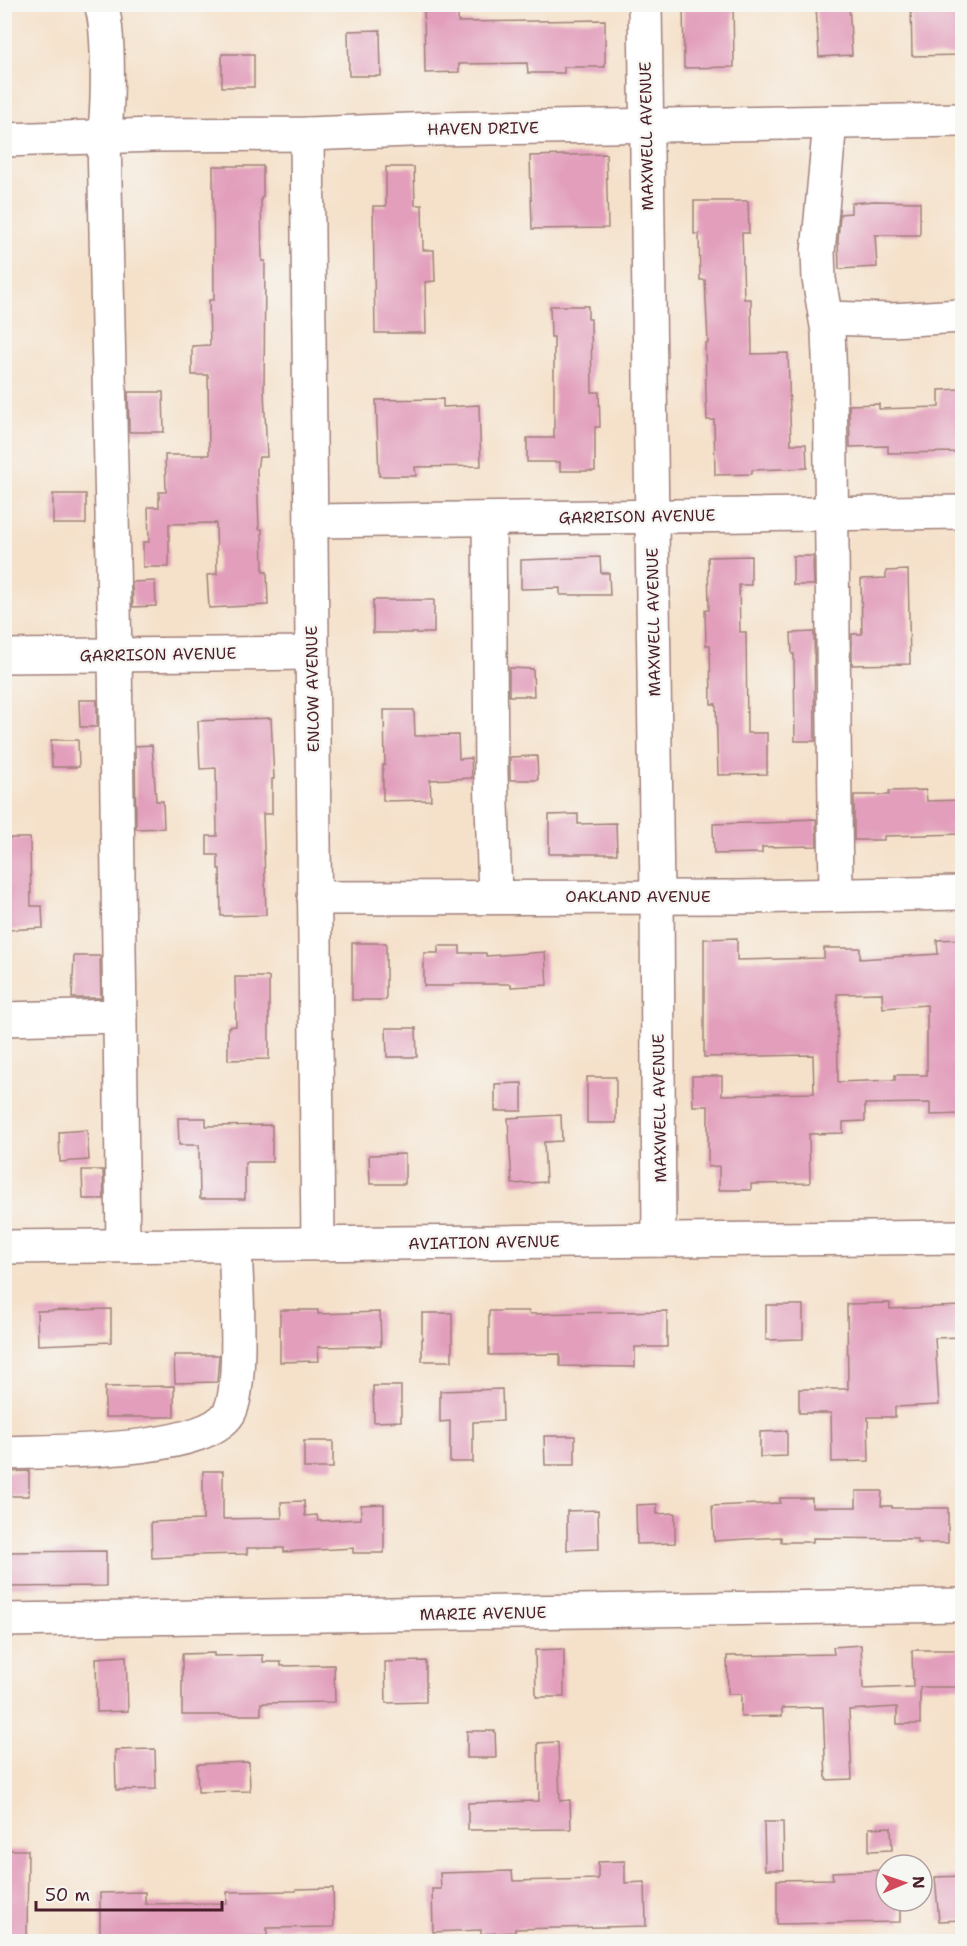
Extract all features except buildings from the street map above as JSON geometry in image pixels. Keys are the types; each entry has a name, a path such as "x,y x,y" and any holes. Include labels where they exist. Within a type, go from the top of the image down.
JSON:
{"street":[{"path":"101,4 106,48 104,137 115,655 123,1245"},
{"name":"MAXWELL AVENUE","path":"645,4 660,1240"},
{"name":"HAVEN DRIVE","path":"4,140 435,129 963,120"},
{"path":"830,122 818,252 830,379 836,894"},
{"name":"ENLOW AVENUE","path":"307,134 318,1244"},
{"path":"826,318 891,320 963,316"},
{"name":"GARRISON AVENUE","path":"311,521 963,512"},
{"path":"489,519 491,774 495,897"},
{"name":"GARRISON AVENUE","path":"4,656 312,653"},
{"name":"OAKLAND AVENUE","path":"314,898 657,895 739,897 963,893"},
{"path":"4,1019 120,1016"},
{"name":"AVIATION AVENUE","path":"4,1247 963,1238"},
{"path":"4,1453 147,1445 189,1437 216,1427 229,1413 235,1393 237,1365 235,1245"},
{"name":"MARIE AVENUE","path":"4,1620 963,1605"}]}
